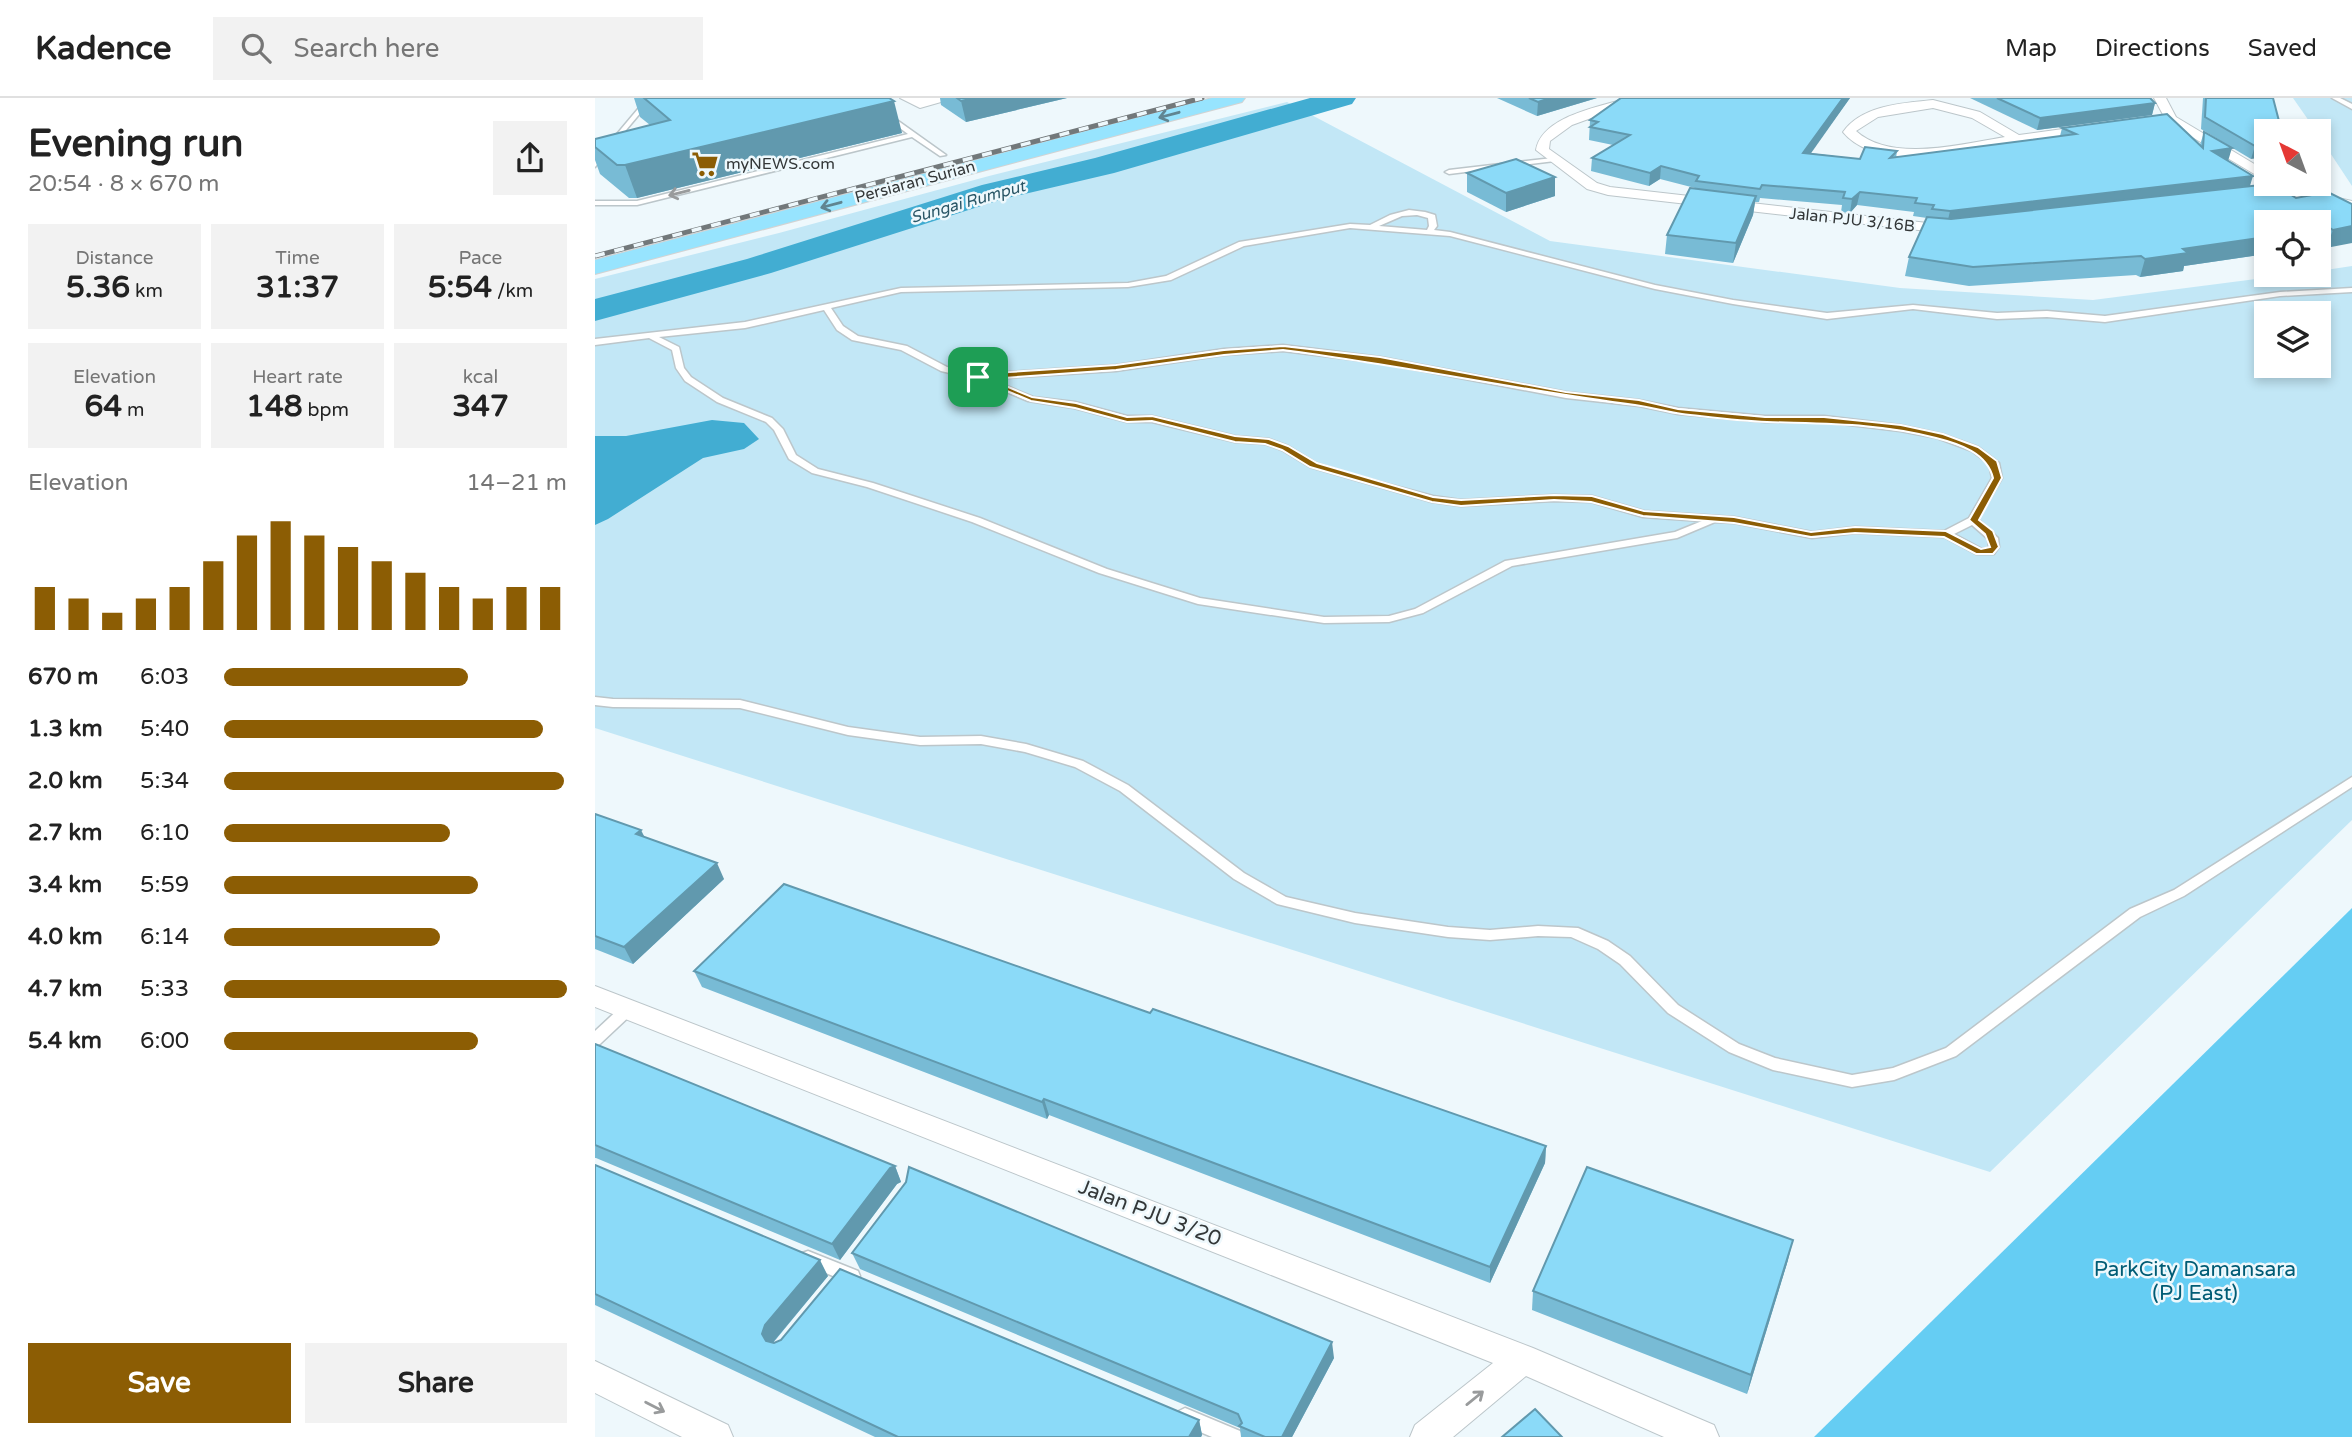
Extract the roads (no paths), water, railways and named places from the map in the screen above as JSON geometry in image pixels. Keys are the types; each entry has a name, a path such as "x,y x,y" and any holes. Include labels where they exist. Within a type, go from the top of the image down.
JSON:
{"main road":[{"name":"Persiaran Surian","path":"769,199 1161,98"},
{"name":"Persiaran Surian","path":"595,267 1235,98"}],"street":[{"path":"906,98 920,104 949,98"},
{"path":"1553,160 1542,150 1544,139 1555,129 1585,115 1640,98"},
{"path":"2159,98 2165,120 2254,170"},
{"path":"2017,139 1976,115 1933,104 1909,106 1868,117 1857,122 1849,132 1865,144 1909,153 2017,139 2107,127"},
{"name":"Jalan PJU 3/16B","path":"1553,160 1591,186 1625,194 1947,231 1974,229"},
{"path":"2318,196 2352,205"},
{"name":"Jalan PJU 3/20","path":"595,996 1522,1359 1702,1437"},
{"path":"1427,1437 1522,1359"},
{"path":"601,1387 716,1437"}],"lane":[{"path":"595,165 645,104 667,98"},
{"path":"862,98 942,155"},
{"path":"2335,98 2352,107"},
{"path":"597,200 637,204 911,135"},
{"path":"1449,172 1553,160"},
{"path":"1371,228 1380,221 1417,211 1432,217 1433,226 1430,231"},
{"path":"595,342 745,325 901,290 1128,285 1153,282 1168,278 1242,244 1350,226 1430,231 1655,287 1827,316 1913,307 1997,316 2047,314 2105,319 2280,294 2352,290"},
{"path":"827,308 840,328 855,338 904,348 944,369 978,377 1031,399 1076,405 1127,419 1152,419 1235,439 1266,441 1285,448 1313,465 1432,499 1461,503 1554,498 1592,499 1643,514 1734,520 1811,535 1855,530 1946,534 1980,552 1990,552 1994,547 1993,538 1973,520"},
{"path":"647,335 677,349 680,369 700,388 720,400 769,420 778,429 792,457 815,471 870,485 976,520 1103,571 1198,601 1324,620 1389,619 1419,611 1509,562 1677,535 1714,520"},
{"path":"978,377 1116,368 1224,352 1283,348 1380,360 1566,395 1639,403 1678,411 1765,419 1824,419 1901,428 1940,436 1975,449 1994,463 1997,478 1973,520 1946,534"},
{"path":"595,701 740,704 848,732 921,741 981,740 1026,748 1079,764 1123,788 1239,876 1282,901 1355,918 1448,932 1490,935 1538,930 1573,932 1603,945 1625,960 1673,1009 1734,1048 1773,1064 1852,1081 1894,1074 1951,1052 2134,913 2179,894 2352,780"},
{"path":"595,1040 628,1009"},
{"path":"794,1252 869,1283"},
{"path":"1171,1410 1234,1437"}],"waterway":[{"name":"Sungai Rumput","path":"595,310 759,266 993,192 1103,166 1342,98"}],"railway":[{"path":"595,256 1202,98"}],"place":[{"name":"myNEWS.com","path":"705,164"}],"park label":[{"name":"ParkCity Damansara (PJ East)","path":"2195,1281"}]}
